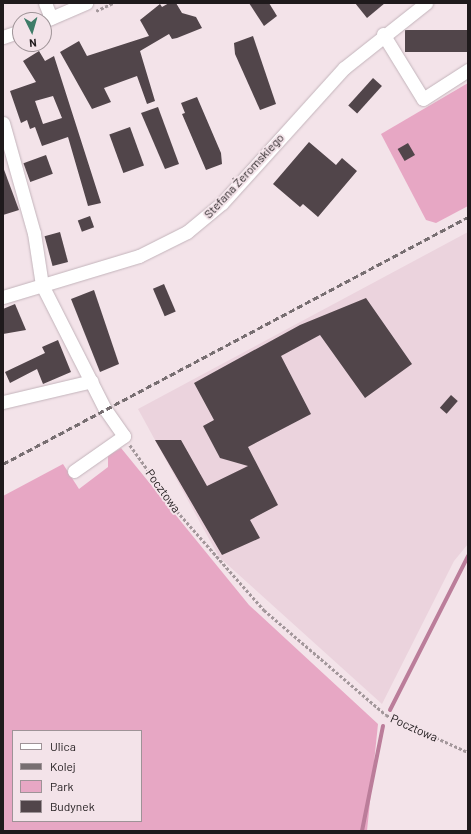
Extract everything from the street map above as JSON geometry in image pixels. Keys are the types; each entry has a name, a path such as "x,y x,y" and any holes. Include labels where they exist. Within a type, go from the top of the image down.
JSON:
{"street":[{"path":"52,18 86,3"},
{"name":"Stefana Żeromskiego","path":"3,297 139,256 195,227 231,193 330,81 383,34 426,3"},
{"path":"383,34 423,99 468,70"},
{"path":"3,123 34,233 42,285 92,380 124,436 74,471"},
{"path":"3,402 92,380"}],"path":[{"name":"Pocztowa","path":"124,436 177,511 264,610 386,715 468,752"}],"shaded area":[{"path":"468,232 468,544 454,561 382,704 219,557 138,409"}],"green space":[{"path":"468,83 468,206 436,223 426,220 381,134"},
{"path":"121,448 249,605 378,724 367,831 3,831 3,496 63,464 79,489 108,467 108,456"}],"building":[{"path":"169,3 176,3 182,13 196,17 202,28 172,39 169,34 140,51 155,101 147,104 137,76 104,88 111,102 92,109 60,52 79,41 87,56 149,36 140,20 160,4 162,7"},
{"path":"249,3 269,3 277,16 264,26"},
{"path":"355,3 385,3 367,18"},
{"path":"405,30 468,30 468,52 405,52"},
{"path":"253,36 276,104 260,110 235,54 234,43"},
{"path":"37,52 40,52 45,61 54,56 101,203 88,206 68,137 42,146 35,127 30,129 27,120 21,123 10,91 36,82 23,61","holes":["53,96 62,118 43,124 35,101"]},
{"path":"373,78 382,86 357,114 348,105"},
{"path":"197,97 221,153 222,164 206,170 182,114 185,113 181,103"},
{"path":"158,107 179,164 165,169 141,113"},
{"path":"130,127 144,166 123,173 109,135"},
{"path":"309,142 336,165 342,158 357,171 318,217 303,204 300,207 273,184"},
{"path":"408,143 415,155 405,161 398,149"},
{"path":"46,155 53,174 30,182 23,163"},
{"path":"3,167 19,210 3,215"},
{"path":"90,216 94,227 82,232 78,220"},
{"path":"60,232 68,262 53,266 45,236"},
{"path":"164,284 176,312 165,316 153,289"},
{"path":"94,290 119,364 100,372 71,299"},
{"path":"366,298 412,364 365,398 320,335 281,356 311,414 248,447 278,505 250,520 260,538 222,555 155,440 181,440 207,486 248,466 220,458 203,426 214,420 194,383 300,325"},
{"path":"15,304 26,330 3,334 3,309"},
{"path":"58,340 71,372 43,384 37,369 10,383 5,372 45,353 42,347"},
{"path":"451,395 458,401 447,414 440,408"}],"waterway":[{"path":"390,710 468,556"},
{"path":"362,831 383,726"}],"railway":[{"path":"3,464 468,217"}]}
